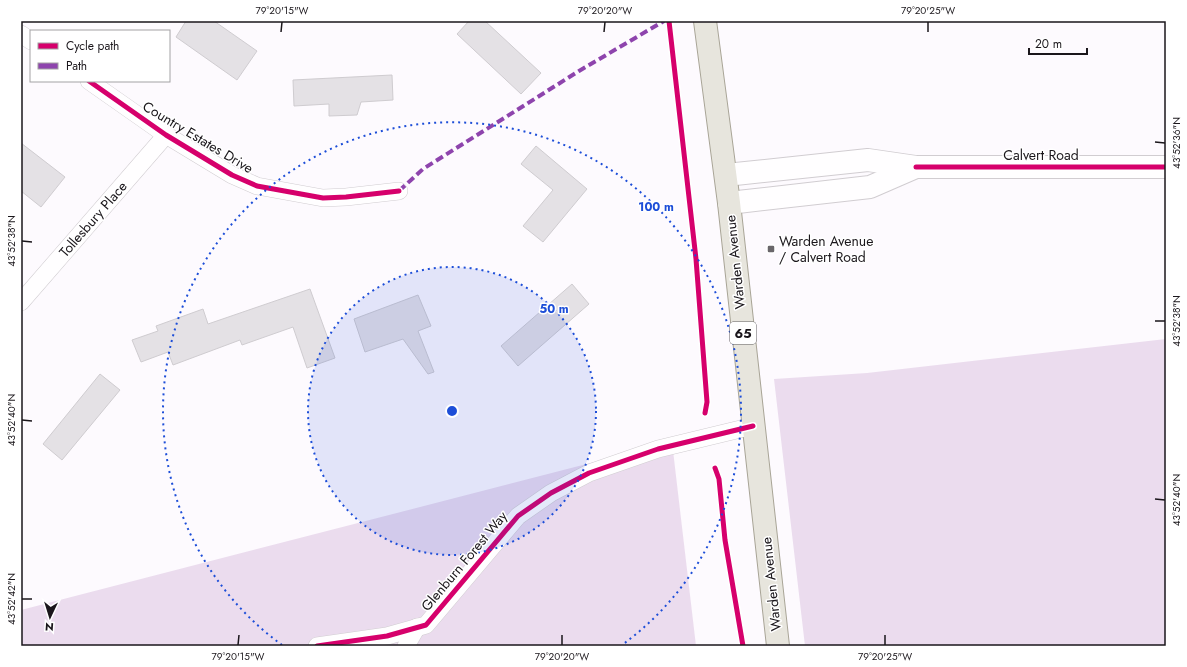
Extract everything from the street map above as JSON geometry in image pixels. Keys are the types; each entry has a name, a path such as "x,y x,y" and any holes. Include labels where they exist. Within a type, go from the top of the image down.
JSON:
{"main road":[{"name":"Warden Avenue","path":"705,21 726,176 778,646"}],"street":[{"path":"21,34 30,40"},
{"name":"Country Estates Drive","path":"90,82 166,135 232,175 257,186 322,198 346,197 399,190"},
{"name":"Tollesbury Place","path":"21,302 166,135"},
{"name":"Calvert Road","path":"726,176 868,160 916,167 1166,167"},
{"name":"Calvert Road","path":"729,203 870,187 916,167"},
{"name":"Glenburn Forest Way","path":"406,646 417,627 426,625 518,516 551,493 589,473 658,449 753,426"},
{"path":"317,646 387,636 417,627"}],"shaded area":[{"path":"1166,339 1166,646 805,646 774,379 867,373"},
{"path":"672,442 696,646 21,646 21,610"}],"building":[{"path":"186,21 214,21 257,51 237,80 176,37"},
{"path":"469,21 485,21 541,73 521,94 457,34"},
{"path":"392,75 393,100 361,102 357,115 329,116 329,104 294,106 293,80"},
{"path":"21,143 65,177 41,207 21,191"},
{"path":"536,146 587,189 543,242 523,226 553,190 521,164"},
{"path":"572,284 589,304 518,366 501,346"},
{"path":"310,289 335,358 307,368 293,327 242,345 240,340 173,365 168,352 141,362 132,340 158,331 156,326 203,309 208,324"},
{"path":"418,295 431,326 418,331 434,372 428,374 403,339 365,352 354,319"},
{"path":"100,374 120,390 62,460 43,444"}],"marked path":[{"path":"399,191 423,169 579,71 664,21"}],"cycle path":[{"path":"669,21 696,259 707,402 705,413"},
{"path":"90,82 166,135 232,175 257,186 323,198 399,191"},
{"path":"916,167 1166,167"},
{"path":"317,646 387,636 426,625 518,516 551,493 589,473 658,449 753,426"},
{"path":"715,468 719,479 725,540 743,646"}],"place":[{"name":"Warden Avenue / Calvert Road","path":"771,249"}]}
